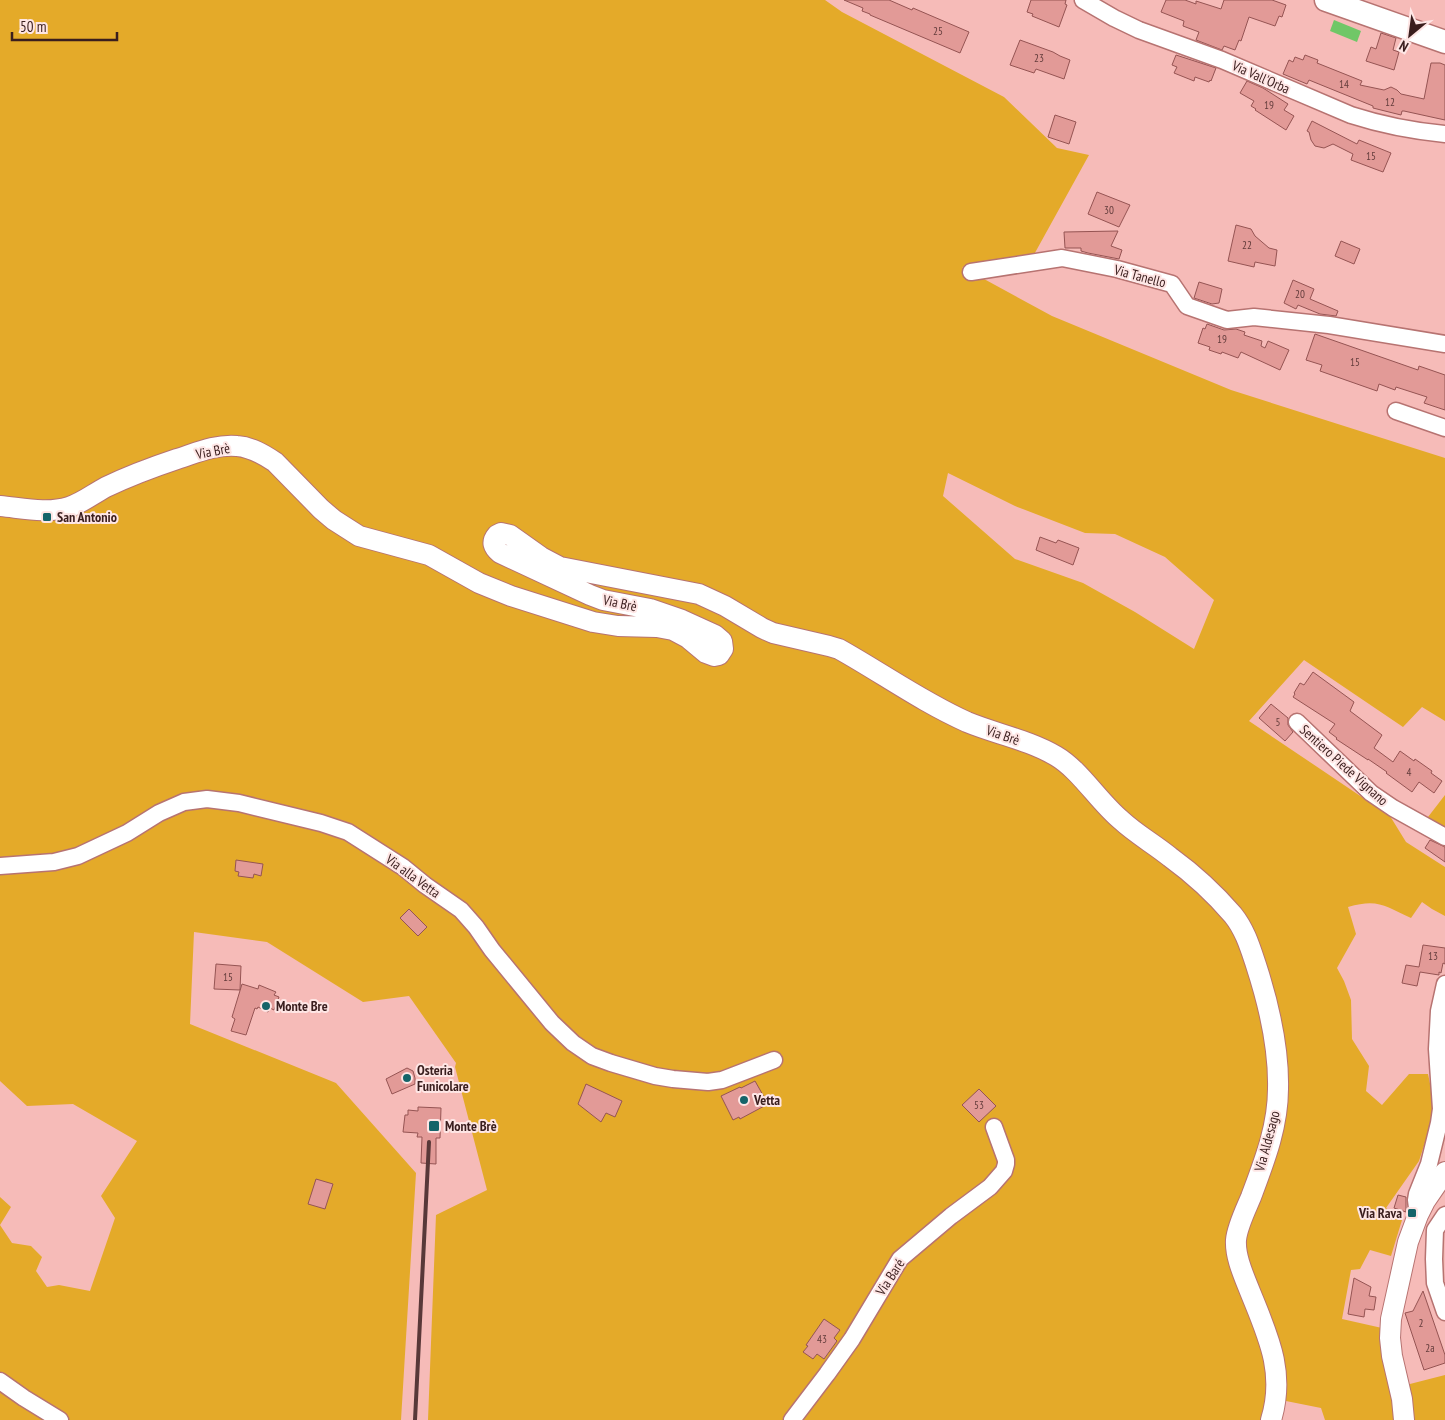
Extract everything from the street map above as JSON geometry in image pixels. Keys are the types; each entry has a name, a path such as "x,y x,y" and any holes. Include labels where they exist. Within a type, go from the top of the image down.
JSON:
{"main road":[{"path":"1326,0 1445,42"}],"street":[{"name":"Via Vall'Orba","path":"1083,0 1139,30 1222,60 1351,115 1408,130 1445,134"},
{"name":"Via Tanello","path":"971,272 1062,258 1117,269 1172,284 1187,306 1227,320 1254,317 1329,325 1445,344"},
{"path":"1396,410 1445,428"},
{"name":"Via Brè","path":"0,506 48,511 58,510 79,503 105,488 145,470 199,452 226,446 247,448 262,453 275,462 317,505 334,520 351,531 369,540 429,554 479,583 511,596 593,622 673,630 688,638 710,655 718,655 723,649 722,641 715,635 682,620 650,609 603,600 500,553 493,542 497,535 501,533 510,535 541,557 560,567 698,594 725,606 762,628 839,650 965,721 1038,747 1058,757 1075,772 1120,820 1170,857"},
{"name":"Sentiero Piede Vignano","path":"1297,722 1371,793 1393,808 1445,837"},
{"name":"Via alla Vetta","path":"0,866 54,862 78,856 127,833 159,813 184,802 202,799 220,799 321,823 348,832 403,867 461,910 552,1023 572,1043 592,1056 655,1076 708,1082 718,1082 774,1060"},
{"name":"Via Aldesago","path":"1170,857 1201,883 1225,907 1244,932 1264,991 1272,1026 1278,1088 1276,1118 1268,1149 1236,1238 1238,1258 1272,1350 1276,1373 1276,1402 1271,1420"},
{"path":"1418,1215 1417,1194 1430,1164 1441,1109 1437,1032 1445,984"},
{"name":"Via Baré","path":"792,1420 852,1339 900,1259 951,1216 990,1187 1004,1170 1006,1160 994,1127"},
{"path":"1404,1420 1402,1399 1392,1356 1390,1338 1391,1319 1408,1242 1425,1201 1444,1175"},
{"path":"1445,1215 1436,1230 1434,1259 1434,1283 1445,1312"},
{"path":"0,1381 60,1420"}],"shaded area":[{"path":"0,0 825,0 842,12 1004,97 1057,148 1089,155 1031,260 962,267 1052,316 1231,390 1445,458 1445,721 1422,707 1403,727 1304,660 1249,721 1390,816 1406,842 1445,867 1445,916 1422,902 1411,918 1388,907 1374,903 1348,907 1356,934 1337,968 1351,1000 1352,1039 1369,1066 1366,1091 1382,1105 1409,1074 1428,1074 1433,1098 1432,1121 1419,1161 1386,1208 1402,1220 1391,1256 1370,1250 1360,1269 1351,1270 1342,1319 1382,1328 1396,1420 1325,1420 1321,1408 1271,1398 1264,1420 428,1420 436,1215 487,1190 455,1067 456,1063 409,996 363,1002 267,942 194,932 190,1024 336,1083 416,1173 401,1420 0,1420 0,1225 12,1243 31,1246 42,1257 36,1271 47,1287 59,1285 90,1291 115,1218 101,1196 137,1141 73,1104 27,1106 0,1081","holes":["948,473 1015,506 1085,533 1115,534 1165,557 1214,600 1194,649 1135,612 1083,583 1015,559 943,496"]},
{"path":"1334,20 1361,31 1357,42 1330,31"},
{"path":"1445,795 1445,827 1428,817"},
{"path":"0,1197 11,1207 0,1225"},
{"path":"1445,1375 1445,1420 1409,1420 1406,1385"}],"building":[{"path":"844,0 889,0 969,32 960,53 870,15 862,11 863,8"},
{"path":"1031,0 1066,0 1065,4 1067,5 1059,27 1027,12"},
{"path":"1166,0 1185,0 1196,4 1196,1 1221,9 1224,0 1272,0 1286,5 1282,17 1279,16 1275,26 1249,17 1241,41 1239,40 1235,50 1224,46 1222,50 1196,40 1199,32 1183,26 1184,21 1161,12"},
{"path":"1381,33 1396,38 1393,50 1399,52 1394,70 1366,61 1371,47 1376,49"},
{"path":"1020,40 1070,60 1064,79 1036,69 1034,73 1010,65"},
{"path":"1176,55 1216,68 1211,81 1195,77 1194,81 1174,73 1177,67 1172,65"},
{"path":"1305,55 1318,60 1317,63 1362,81 1360,85 1384,90 1391,87 1401,94 1424,99 1431,63 1445,65 1445,120 1404,111 1402,111 1401,115 1373,108 1373,106 1309,80 1307,84 1283,74 1289,60 1293,62 1295,57 1303,60"},
{"path":"1247,81 1263,88 1288,104 1284,110 1294,116 1286,130 1255,110 1251,106 1254,101 1240,93"},
{"path":"1055,115 1076,122 1069,144 1048,137"},
{"path":"1312,121 1357,144 1359,140 1391,153 1383,172 1351,160 1353,154 1333,144 1324,148 1315,146 1307,131"},
{"path":"1097,192 1130,205 1119,227 1088,214"},
{"path":"1236,225 1251,229 1255,236 1269,248 1277,250 1275,266 1255,262 1254,267 1228,261"},
{"path":"1118,231 1111,246 1122,250 1119,259 1081,251 1081,248 1065,248 1064,232"},
{"path":"1341,241 1360,249 1354,264 1335,256"},
{"path":"1293,280 1314,289 1310,299 1338,311 1336,316 1320,314 1298,305 1296,309 1284,303"},
{"path":"1199,282 1222,289 1219,303 1212,304 1194,298"},
{"path":"1207,324 1224,330 1236,329 1245,332 1244,335 1262,341 1261,346 1265,348 1268,341 1289,350 1280,370 1241,352 1238,358 1222,352 1221,354 1209,350 1210,347 1198,343 1203,328 1205,329"},
{"path":"1315,334 1418,370 1419,366 1445,375 1445,410 1424,403 1427,397 1396,387 1395,390 1379,384 1377,391 1320,371 1322,365 1306,360"},
{"path":"1040,537 1056,543 1058,540 1079,548 1073,565 1036,550"},
{"path":"1313,672 1354,702 1350,711 1382,735 1374,748 1393,762 1400,751 1432,771 1431,773 1442,781 1434,793 1419,782 1412,792 1387,772 1336,739 1329,732 1335,724 1293,697 1300,683 1304,685"},
{"path":"1271,704 1288,718 1288,725 1293,732 1285,741 1259,718"},
{"path":"1430,840 1445,847 1445,862 1425,848"},
{"path":"236,860 263,864 261,876 254,874 253,878 238,876 239,872 235,871"},
{"path":"409,909 427,927 418,936 400,918"},
{"path":"1423,945 1445,948 1445,964 1443,963 1441,973 1439,972 1439,975 1420,972 1417,986 1402,983 1406,965 1419,967"},
{"path":"216,964 241,966 240,990 214,989"},
{"path":"242,984 258,989 259,985 276,992 274,995 279,997 274,1010 270,1008 268,1012 258,1007 257,1009 255,1008 246,1035 231,1031 235,1019 232,1017"},
{"path":"407,1068 413,1071 415,1084 392,1094 386,1079"},
{"name":"Vetta","path":"755,1081 768,1104 740,1119 739,1117 733,1120 721,1096"},
{"path":"586,1084 622,1101 615,1117 606,1113 601,1122 578,1104"},
{"path":"979,1089 996,1106 979,1122 962,1105"},
{"path":"418,1107 441,1108 440,1138 436,1138 436,1164 421,1163 422,1137 417,1137 418,1133 403,1132 405,1115 408,1115 408,1110 418,1111"},
{"path":"316,1179 333,1184 325,1209 308,1204"},
{"path":"1398,1195 1406,1197 1406,1212 1394,1208"},
{"path":"1354,1278 1371,1287 1369,1296 1376,1297 1374,1310 1365,1309 1364,1317 1348,1314"},
{"path":"1423,1291 1445,1355 1445,1363 1424,1370 1405,1313 1413,1311"},
{"path":"824,1319 840,1330 834,1338 837,1341 824,1359 817,1354 813,1359 803,1352"}],"railway":[{"path":"415,1420 429,1142"}],"place":[{"name":"San Antonio","path":"47,517"},
{"name":"Monte Bre","path":"266,1006"},
{"name":"Osteria Funicolare","path":"407,1078"},
{"name":"Vetta","path":"744,1100"},
{"name":"Monte Brè","path":"434,1126"},
{"name":"Via Rava","path":"1412,1213"}]}
